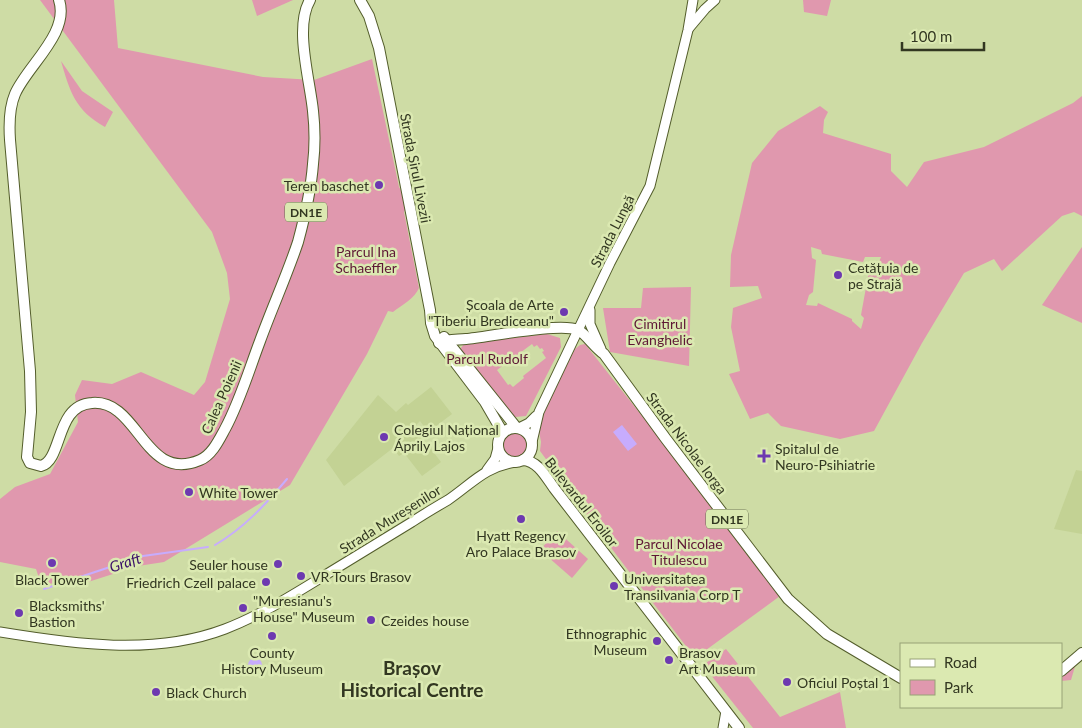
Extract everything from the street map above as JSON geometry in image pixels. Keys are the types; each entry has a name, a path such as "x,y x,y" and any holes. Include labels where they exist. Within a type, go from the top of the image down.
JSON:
{"main road":[{"name":"Calea Poienii","path":"59,0 62,14 57,29 15,93 11,107 10,124 30,371 31,412 27,456 30,463 38,466 45,465 48,462 64,424 72,412 83,404 91,402 104,403 114,408 127,420 157,456 170,462 187,464 202,460 218,441 232,414 297,244 310,193 314,131 303,34 305,12 310,0"},
{"name":"Strada Șirul Livezii","path":"360,0 375,32 430,310 432,330 443,341"},
{"path":"443,341 542,329 565,328 579,330"},
{"name":"Strada Nicolae Iorga","path":"579,330 604,354 788,599 827,634 900,677"},
{"path":"452,353 466,339"},
{"path":"443,341 503,433"},
{"path":"452,353 518,428 527,433 532,442 530,452 520,461 511,462 503,457 498,448 498,443 503,433 509,428 518,428"},
{"name":"Bulevardul Eroilor","path":"520,461 530,460 535,464 739,728"},
{"path":"1062,670 1082,653"}],"street":[{"path":"694,0 705,9"},
{"name":"Strada Lungă","path":"579,330 610,263 647,194 652,180 694,0"},
{"name":"Strada Lungă","path":"688,30 715,0"},
{"path":"590,306 590,324 595,339 604,354"},
{"path":"532,442 539,412 579,330"},
{"path":"518,428 532,420 539,412"},
{"name":"Strada Mureșenilor","path":"487,470 495,458 498,448"},
{"name":"Strada Mureșenilor","path":"0,632 108,646 158,644 212,633 242,621 304,588 449,499 487,470 498,465 520,461"},
{"path":"723,728 726,710"}],"shaded area":[{"name":"Colegiul Național Áprily Lajos","path":"431,387 452,414 428,432 420,421 414,427 441,462 422,476 404,453 399,456 393,448 344,486 326,460 378,395 396,412 406,403 408,405"},
{"path":"622,425 637,444 628,451 613,432"},
{"path":"1076,470 1082,471 1082,534 1054,529"},
{"path":"252,658 258,658 262,665 258,672 252,672 248,668 248,662"}],"green space":[{"name":"Parcul Ina Schaeffler","path":"40,0 114,0 118,48 263,77 314,80 372,59 399,187 406,199 407,207 404,212 419,288 415,295 404,304 393,312 388,311 367,354 290,485 164,562 138,566 88,582 41,584 36,569 0,562 0,499 15,487 50,474 78,422 75,395 82,380 112,384 141,372 194,395 205,382 230,299 227,273 212,232"},
{"path":"252,0 293,0 257,16"},
{"path":"803,0 831,0 827,16 804,12"},
{"path":"61,61 82,91 113,112 105,127 95,121 80,107 67,82"},
{"path":"1082,96 1082,216 1074,212 1062,216 1002,271 994,259 964,273 922,343 874,431 840,439 781,426 768,413 750,419 729,374 740,371 731,327 733,308 762,298 758,286 730,287 731,255 752,163 778,131 820,106 828,112 824,120 823,133 891,154 891,171 907,187 924,162 984,147 1073,103","holes":["811,247 821,250 822,254 863,262 865,257 881,257 876,269 869,271 861,315 864,318 861,329 852,319 818,303 817,306 806,305 809,295 813,292 816,260 812,258"]},
{"path":"1082,247 1082,323 1042,305"},
{"name":"Cimitirul Evanghelic","path":"691,287 689,366 610,352 603,308 641,308 643,288"},
{"name":"Parcul Rudolf","path":"547,334 560,338 561,347 526,416 515,417 510,415 462,353 461,348 464,344","holes":["532,344 534,347 537,345 540,349 542,348 546,358 523,376 524,378 513,387 510,384 508,385 497,370"]},
{"name":"Parcul Nicolae Titulescu","path":"585,344 780,596 695,658 540,451 540,415 575,349"},
{"path":"515,432 524,436 528,445 524,454 515,458 506,454 502,445 506,436"},
{"path":"557,531 588,559 572,578 540,550"},
{"path":"726,649 780,717 840,692 846,728 753,728 703,665"},
{"path":"1076,663 1071,680 1062,681 1062,674"}],"waterway":[{"name":"Graft","path":"215,545 254,515 287,479"},
{"name":"Graft","path":"44,589 143,556 208,547"}],"place":[{"name":"Teren baschet","path":"379,185"},
{"name":"Cetățuia de pe Strajă","path":"838,275"},
{"name":"Școala de Arte \"Tiberiu Brediceanu\"","path":"564,312"},
{"name":"Colegiul Național Áprily Lajos","path":"384,437"},
{"name":"Spitalul de Neuro-Psihiatrie","path":"764,456"},
{"name":"White Tower","path":"189,492"},
{"name":"Hyatt Regency Aro Palace Brasov","path":"521,519"},
{"name":"Black Tower","path":"52,563"},
{"name":"Seuler house","path":"278,564"},
{"name":"VR Tours Brasov","path":"301,576"},
{"name":"Friedrich Czell palace","path":"266,582"},
{"name":"Universitatea Transilvania Corp T","path":"614,586"},
{"name":"\"Muresianu's House\" Museum","path":"243,608"},
{"name":"Blacksmiths' Bastion","path":"19,613"},
{"name":"Czeides house","path":"371,620"},
{"name":"County History Museum","path":"272,636"},
{"name":"Ethnographic Museum","path":"657,641"},
{"name":"Brasov Art Museum","path":"669,660"},
{"name":"Oficiul Poștal 1","path":"787,682"},
{"name":"Black Church","path":"156,692"}],"district":[{"name":"Brașov Historical Centre","path":"412,678"}]}
